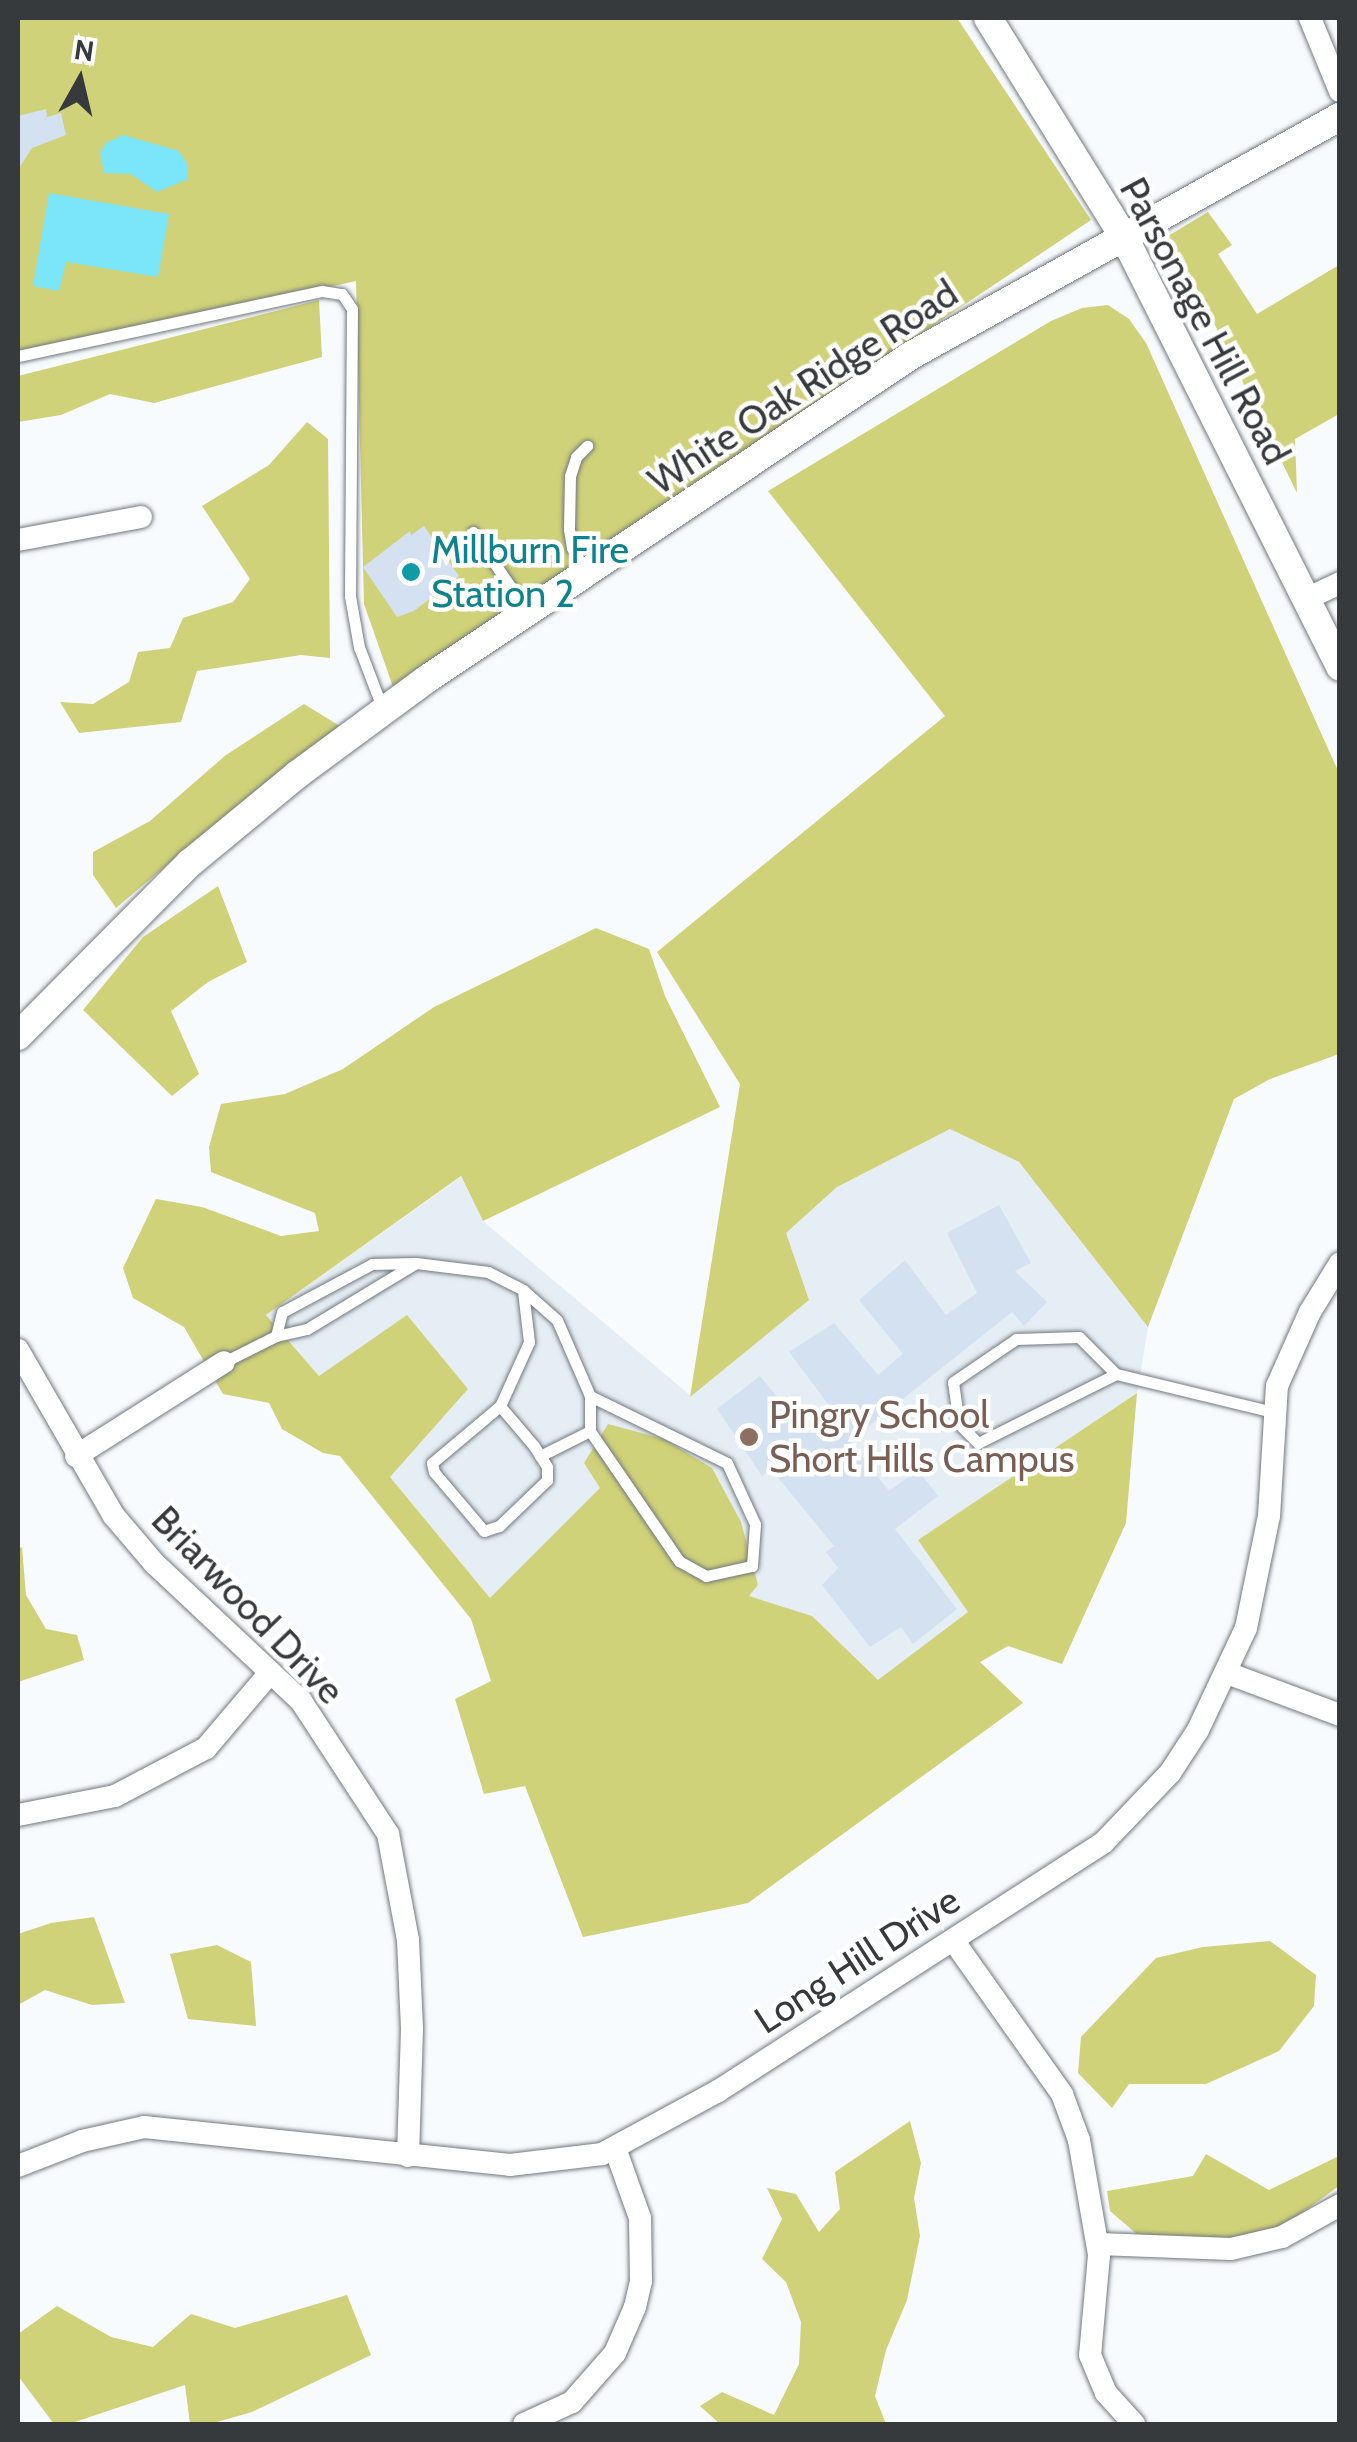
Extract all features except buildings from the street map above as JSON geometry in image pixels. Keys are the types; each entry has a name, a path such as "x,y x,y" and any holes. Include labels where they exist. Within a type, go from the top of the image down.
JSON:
{"street":[{"name":"Parsonage Hill Road","path":"988,18 1124,238 1340,667"},
{"path":"1310,18 1340,91"},
{"name":"White Oak Ridge Road","path":"18,1036 190,864 298,774 384,711 910,356 1340,118"},
{"path":"18,540 141,517"},
{"path":"1306,599 1340,582"},
{"name":"Long Hill Drive","path":"18,2166 82,2141 144,2127 510,2166 602,2154 718,2091 1103,1843 1140,1807 1198,1730 1246,1628 1270,1516 1277,1386 1290,1352 1340,1263"},
{"name":"Briarwood Drive","path":"18,1350 114,1516 154,1563 301,1701 388,1834 408,1940 412,2029 408,2156"},
{"path":"76,1456 224,1362"},
{"path":"18,1815 115,1796 206,1748 269,1674"},
{"path":"1227,1674 1340,1715"},
{"path":"954,1940 1062,2094 1080,2140 1098,2244 1090,2355 1106,2393 1134,2424"},
{"path":"524,2424 572,2402 615,2354 635,2307 642,2281 640,2218 615,2148"},
{"path":"1098,2244 1231,2249 1282,2237 1340,2205"}],"lane":[{"path":"18,356 322,291 342,294 352,310 350,596 359,647 384,711"},
{"path":"586,573 572,548 570,476 576,457 587,446"},
{"path":"473,532 527,612"},
{"path":"224,1362 276,1336 307,1329 416,1263"},
{"path":"276,1336 282,1312 372,1264 416,1263 488,1272 523,1290 557,1320 590,1396 590,1431 679,1561 706,1576 752,1566 755,1524 726,1463 590,1396"},
{"path":"500,1406 540,1456 547,1480 500,1526 484,1531 476,1527 434,1472 432,1463 500,1406 528,1342 523,1290"},
{"path":"1116,1374 978,1443 959,1424 954,1382 1016,1339 1079,1337 1116,1374 1274,1412"},
{"path":"540,1456 590,1431"}],"shaded area":[{"name":"Pingry School Short Hills Campus","path":"950,1129 1019,1162 1148,1327 1137,1393 918,1540 968,1612 878,1681 811,1616 741,1594 491,1599 389,1476 468,1388 319,1376 266,1315 461,1177 483,1221 691,1396 786,1233 837,1187"}],"green space":[{"path":"18,18 957,18 1091,220 393,687 364,604 356,281 18,356"},
{"path":"1208,212 1232,245 1218,254 1257,314 1339,265 1339,414 1295,439 1297,493 1189,272 1183,275 1163,239"},
{"path":"319,300 322,357 154,403 110,394 61,415 18,422 18,376"},
{"path":"1108,305 1129,319 1146,343 1339,773 1339,1054 1270,1079 1234,1099 1148,1327 1019,1162 950,1129 837,1187 786,1233 809,1300 690,1397 740,1084 657,952 945,716 768,491 1051,321 1082,308"},
{"path":"307,422 328,439 330,658 301,655 197,671 181,722 79,733 60,702 93,704 129,682 138,652 170,648 183,618 233,602 250,579 202,506 269,465"},
{"path":"304,704 343,728 238,805 116,908 93,875 93,852 150,821 226,755"},
{"path":"218,886 247,962 208,982 171,1011 199,1074 172,1096 83,1010 143,937"},
{"path":"596,928 649,949 665,996 720,1107 483,1221 461,1176 266,1315 319,1376 407,1315 468,1389 390,1477 490,1598 600,1488 584,1463 608,1424 664,1439 712,1468 741,1522 758,1585 749,1596 812,1616 878,1680 968,1612 918,1540 1137,1393 1126,1523 1062,1664 1008,1646 980,1662 1023,1703 748,1903 583,1937 525,1786 484,1794 455,1699 491,1681 471,1619 340,1456 323,1453 282,1429 269,1403 223,1394 184,1327 133,1298 123,1268 156,1199 202,1207 281,1236 319,1231 315,1213 211,1172 209,1147 221,1104 285,1094 343,1069 434,1007"},
{"path":"22,1547 26,1595 46,1629 77,1635 84,1660 18,1682 18,1549"},
{"path":"94,1917 125,2003 92,2005 45,1990 18,2005 18,1934 51,1923"},
{"path":"1270,1941 1316,1975 1314,2006 1279,2051 1206,2084 1129,2084 1112,2108 1078,2073 1081,2037 1156,1958 1203,1947"},
{"path":"217,1945 251,1962 256,2026 188,2019 170,1954"},
{"path":"910,2121 921,2163 914,2198 920,2236 907,2300 886,2350 875,2396 886,2424 720,2424 700,2406 722,2392 774,2415 799,2364 801,2322 786,2282 762,2259 782,2219 767,2188 796,2194 819,2232 840,2209 835,2172"},
{"path":"1206,2154 1269,2190 1339,2156 1339,2186 1274,2233 1216,2242 1139,2236 1110,2211 1107,2191 1193,2176"},
{"path":"347,2295 371,2355 252,2412 210,2424 190,2424 185,2385 69,2424 54,2424 18,2376 18,2334 57,2306 111,2337 153,2347 191,2314 235,2328"}],"water":[{"path":"123,135 179,151 188,166 188,179 157,192 131,174 104,173 100,153 106,143"},
{"path":"49,193 169,214 158,277 66,262 59,291 33,286"}],"place":[{"name":"Millburn Fire Station 2","path":"411,572"},
{"name":"Pingry School Short Hills Campus","path":"749,1437"}]}
